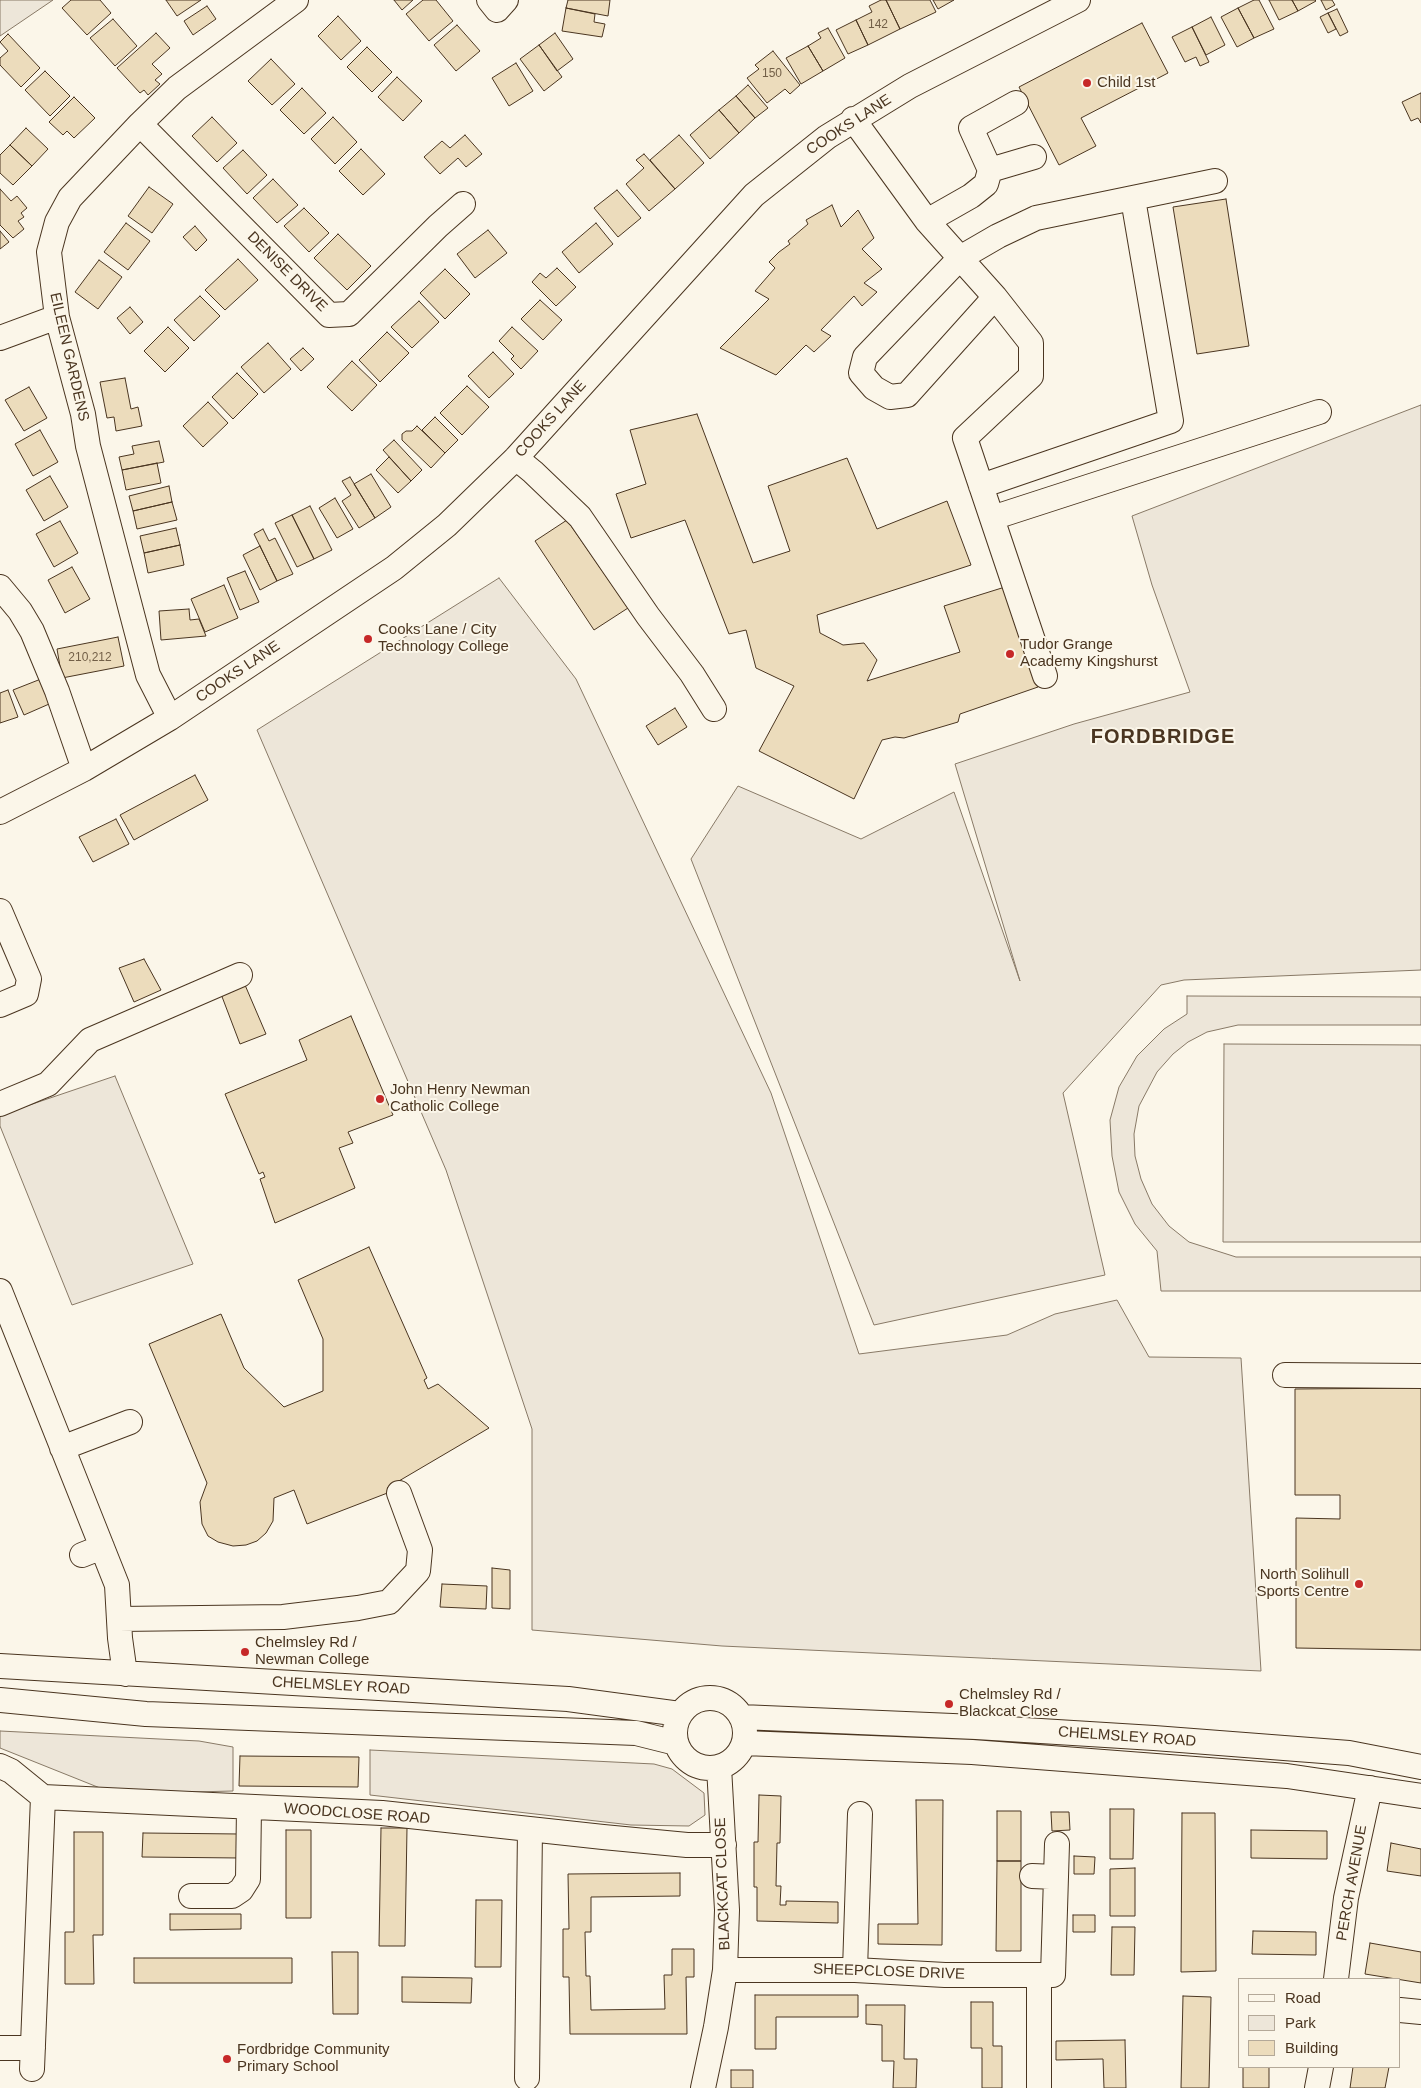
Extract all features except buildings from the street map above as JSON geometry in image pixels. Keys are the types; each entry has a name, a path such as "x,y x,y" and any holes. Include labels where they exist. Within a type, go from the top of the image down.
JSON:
{"street":[{"name":"EILEEN GARDENS","path":"170,718 148,675 88,446 83,414 57,317 49,252 57,222 70,198 140,124 177,88 296,0"},
{"path":"489,0 497,10 506,0"},
{"name":"COOKS LANE","path":"0,812 84,769 170,718 394,568 448,526 516,458 754,195 827,136 910,86 1078,0"},
{"path":"927,221 970,196 986,184 990,170 971,128 1016,103"},
{"path":"853,119 927,221 1031,342 1031,376 965,438 1045,676"},
{"name":"DENISE DRIVE","path":"140,124 329,315 349,314 438,226 463,204"},
{"path":"990,170 1034,158"},
{"path":"995,298 907,395 890,397 874,388 861,373 865,357 960,258 998,236 1036,218 1215,181"},
{"path":"981,486 1171,421 1133,199"},
{"path":"0,338 57,317"},
{"path":"992,518 1319,412"},
{"path":"516,458 580,517 648,616 692,674 714,709"},
{"path":"0,587 20,611 32,631 57,691 84,769"},
{"path":"0,911 29,979 26,994 0,1005"},
{"path":"0,1104 48,1084 90,1040 240,975"},
{"path":"0,1291 62,1448 92,1551 117,1585 125,1674"},
{"path":"1285,1375 1421,1376"},
{"path":"62,1448 130,1422"},
{"path":"119,1618 283,1617 358,1608 389,1602 418,1571 420,1550 399,1493"},
{"name":"CHELMSLEY ROAD","path":"0,1666 568,1699 680,1714"},
{"path":"712,1698 725,1701 738,1711 742,1717 745,1735 744,1743 736,1757 719,1767 694,1765 683,1756 676,1743 675,1728 680,1714 694,1702 712,1698"},
{"path":"0,1700 146,1714 636,1733 676,1743"},
{"name":"CHELMSLEY ROAD","path":"742,1717 1154,1738 1349,1753 1421,1767"},
{"name":"CHELMSLEY ROAD","path":"744,1743 972,1752 1288,1776 1421,1796"},
{"path":"0,1766 11,1771 43,1797 33,2059 0,2048"},
{"name":"BLACKCAT CLOSE","path":"703,2088 716,2027 725,1970 727,1910 719,1767"},
{"name":"PERCH AVENUE","path":"1336,1978 1346,1898 1370,1788"},
{"name":"WOODCLOSE ROAD","path":"43,1797 382,1813 687,1845 724,1845"},
{"path":"191,1896 232,1896 241,1890 248,1879 249,1808"},
{"path":"855,1970 860,1814"},
{"path":"527,2078 530,1829"},
{"path":"1039,2088 1057,1844"},
{"path":"1032,1876 1056,1877"},
{"name":"SHEEPCLOSE DRIVE","path":"725,1970 855,1970 945,1975 1046,1976"},
{"path":"1401,2010 1421,2012"},
{"path":"1317,2088 1321,2068"}],"green space":[{"path":"0,0 53,0 0,36"},
{"path":"1421,405 1421,970 1184,980 1161,985 1063,1093 1105,1275 874,1325 691,859 738,786 861,839 954,792 1020,981 955,764 1074,724 1190,692 1152,585 1132,516"},
{"path":"499,578 576,679 771,1093 859,1354 1007,1335 1055,1314 1117,1300 1149,1357 1241,1358 1261,1671 722,1646 532,1630 532,1429 446,1170 257,730"},
{"path":"1187,996 1421,997 1421,1025 1238,1025 1207,1032 1188,1042 1173,1054 1157,1072 1139,1106 1134,1134 1135,1156 1141,1179 1152,1204 1169,1226 1189,1242 1236,1257 1421,1257 1421,1291 1161,1291 1157,1251 1135,1224 1119,1192 1112,1156 1110,1120 1119,1087 1137,1056 1164,1029 1187,1014"},
{"path":"1224,1044 1421,1045 1421,1242 1223,1242"},
{"path":"115,1076 193,1264 72,1305 0,1126 0,1115"},
{"path":"0,1731 199,1741 233,1747 233,1791 154,1793 100,1788 0,1748"},
{"path":"370,1750 654,1764 672,1769 704,1793 705,1815 689,1826 631,1825 370,1795"}],"place":[{"name":"Child 1st","path":"1087,83"},
{"name":"Cooks Lane / City Technology College","path":"368,639"},
{"name":"Tudor Grange Academy Kingshurst","path":"1010,654"},
{"name":"John Henry Newman Catholic College","path":"380,1099"},
{"name":"North Solihull Sports Centre","path":"1359,1584"},
{"name":"Chelmsley Rd / Newman College","path":"245,1652"},
{"name":"Chelmsley Rd / Blackcat Close","path":"949,1704"},
{"name":"Fordbridge Community Primary School","path":"227,2059"}],"district":[{"name":"FORDBRIDGE","path":"1163,737"}]}
